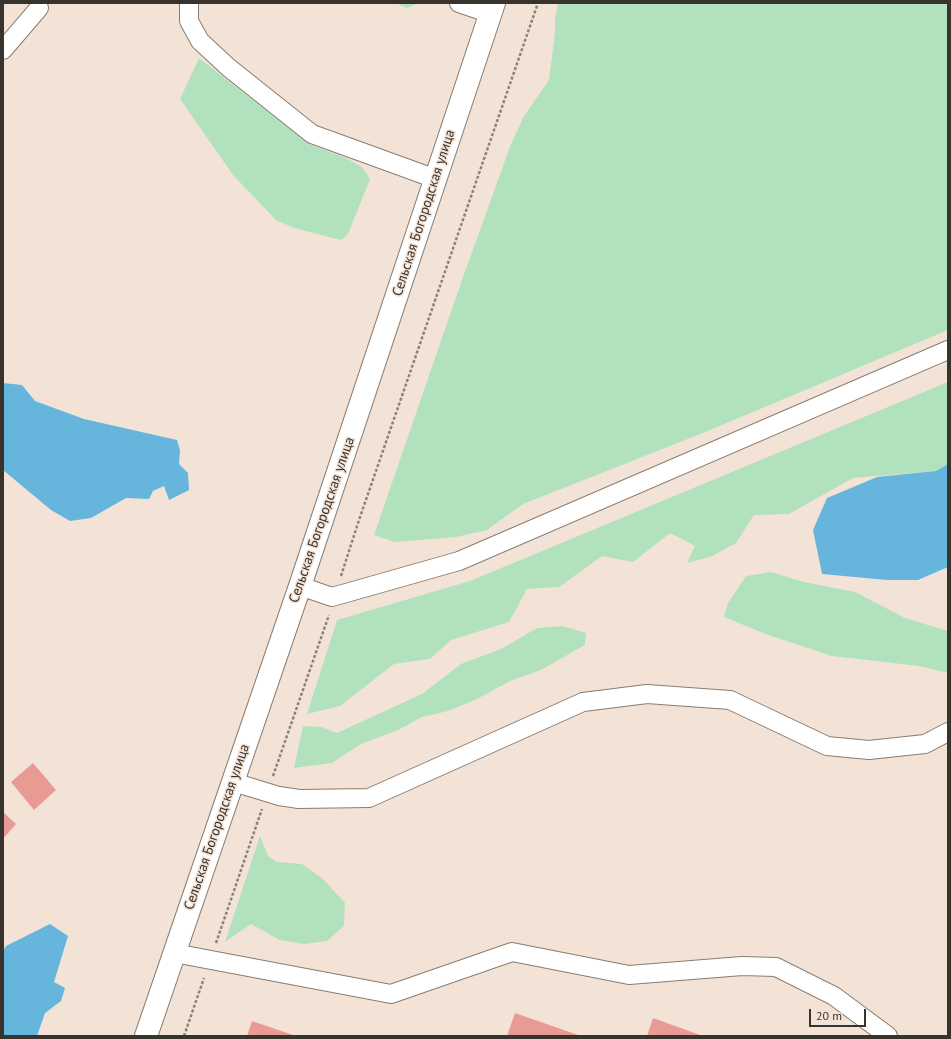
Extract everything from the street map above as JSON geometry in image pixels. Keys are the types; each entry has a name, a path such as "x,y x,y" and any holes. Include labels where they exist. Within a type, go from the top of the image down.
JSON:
{"main road":[{"name":"Сельская Богородская улица","path":"146,1036 300,586 493,9"}],"street":[{"path":"189,3 188,22 200,41 228,67 312,134 436,179"},
{"path":"459,3 493,9"},
{"path":"4,48 38,5"},
{"path":"300,586 332,598 459,561 948,350"},
{"path":"233,782 299,799 369,798 583,702 647,694 730,700 827,746 868,750 926,744 948,732"},
{"path":"174,954 391,994 512,952 629,975 742,966 776,967 834,996 888,1036"}],"path":[{"path":"244,862 335,596 358,520 538,3"}],"green space":[{"path":"396,3 418,3 407,8"},
{"path":"558,3 948,3 948,330 703,433 523,504 487,530 456,537 395,542 374,535 463,277 511,144 524,116 549,80 555,32 555,18"},
{"path":"199,58 311,145 346,158 362,167 370,179 348,234 341,240 294,228 276,220 233,175 180,99"},
{"path":"948,382 948,464 936,471 853,478 789,514 754,515 736,543 710,557 687,563 695,546 670,533 633,562 602,556 559,587 527,589 509,622 451,640 430,659 394,664 340,706 307,714 337,620 470,581"},
{"path":"771,572 804,582 855,592 905,618 948,631 948,673 919,666 832,656 768,635 724,617 728,603 746,576"},
{"path":"563,626 586,633 585,645 541,670 512,680 477,699 448,711 422,717 398,730 361,744 332,763 294,768 303,726 321,727 337,733 422,694 461,664 501,649 537,628"},
{"path":"260,836 268,856 277,862 302,864 323,879 345,903 344,926 327,941 304,944 280,940 251,924 225,942"}],"water":[{"path":"3,383 22,385 35,401 84,419 177,440 180,450 179,464 188,473 189,490 169,500 164,486 153,491 149,499 126,498 91,518 70,521 51,510 3,470"},
{"path":"948,464 948,567 918,580 887,580 822,574 813,530 827,498 877,477 936,471"},
{"path":"50,924 68,936 54,982 65,988 61,1001 45,1013 37,1036 3,1036 3,951 6,946"}],"building":[{"path":"33,763 56,790 34,810 11,782"},
{"path":"3,812 16,824 3,839"},
{"path":"515,1013 581,1036 507,1036"},
{"path":"653,1018 703,1036 647,1036"},
{"path":"252,1021 296,1036 247,1036"}]}
